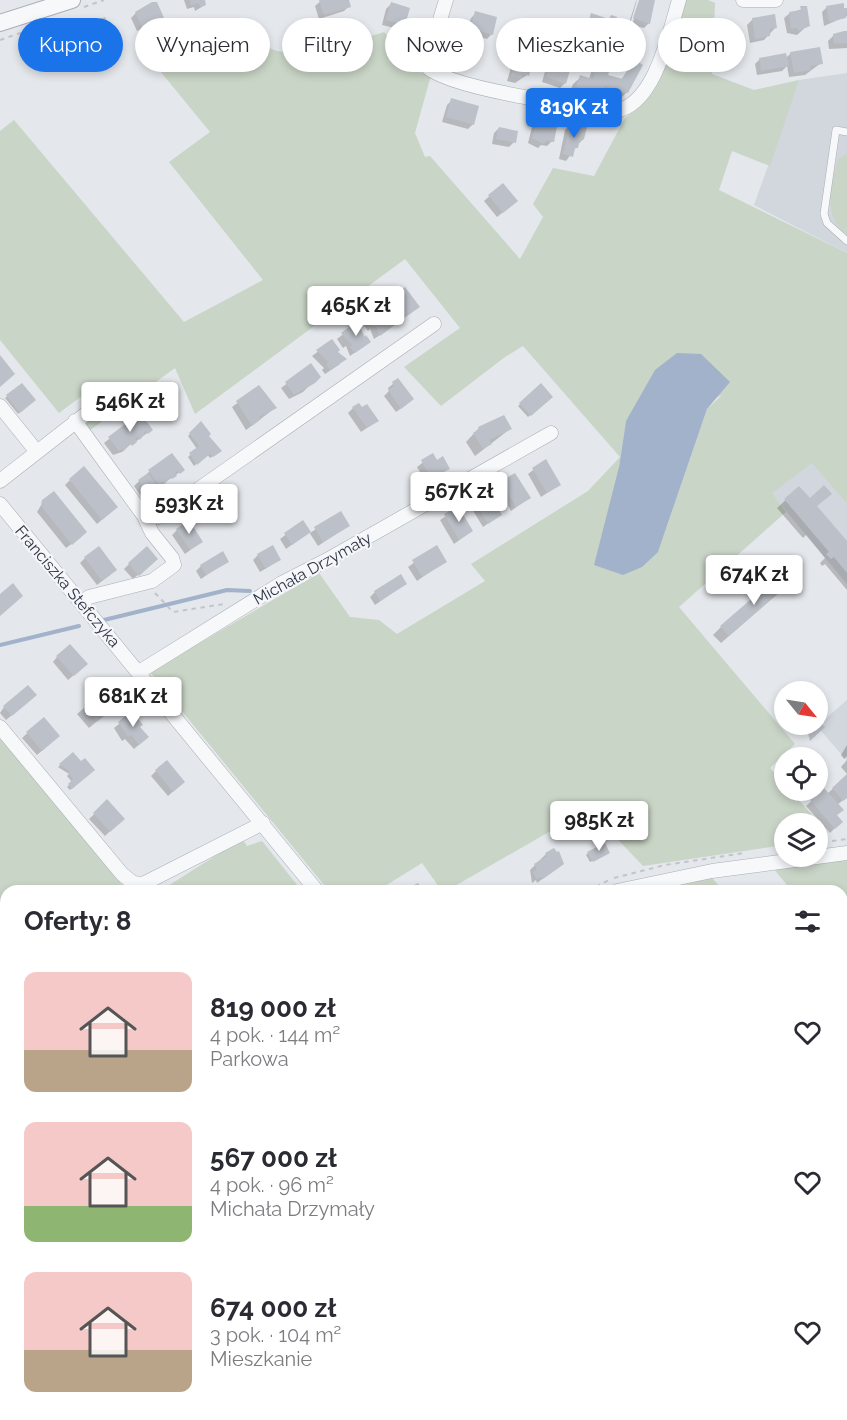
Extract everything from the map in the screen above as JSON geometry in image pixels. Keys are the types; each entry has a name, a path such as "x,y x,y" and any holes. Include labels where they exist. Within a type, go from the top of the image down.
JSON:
{"street":[{"path":"0,24 72,0"},
{"path":"446,0 426,66 446,77 518,96 615,111 625,110 639,101 662,56 679,0"},
{"path":"743,0 776,0"},
{"path":"144,516 159,517 434,324"},
{"path":"0,406 37,452"},
{"path":"0,481 91,410"},
{"path":"75,421 144,516 152,533 172,558 174,565 152,581 89,597 81,602"},
{"name":"Michała Drzymały","path":"139,672 282,583 327,560 551,433"},
{"name":"Franciszka Stefczyka","path":"0,504 312,885"},
{"path":"0,727 122,874 133,883 143,884 262,823"},
{"path":"643,885 712,870 847,853"}],"lane":[{"path":"847,132 836,130 824,204 827,223 847,241"}],"path":[{"path":"164,601 173,612 219,602 235,612"}],"shaded area":[{"path":"847,73 847,253 754,205 799,80"},
{"path":"812,462 847,504 847,584 771,493"},
{"path":"847,700 847,761 825,735 828,735 828,716"}],"green space":[{"path":"685,0 708,0 715,3 714,18 679,18"},
{"path":"384,32 385,72 420,72 431,75 415,133 425,157 430,156 520,259 543,217 533,204 553,168 594,176 625,118 641,104 659,72 712,72 712,74 754,90 799,80 770,166 732,151 719,190 847,253 847,504 812,463 772,493 786,512 679,607 774,719 774,735 787,735 795,744 792,747 774,747 774,764 770,768 774,773 774,801 799,801 811,813 774,813 774,846 643,866 589,809 456,885 438,885 422,863 387,885 324,885 150,672 319,573 350,617 379,620 397,634 485,581 471,564 588,491 620,457 523,346 441,406 404,367 460,328 405,259 195,414 175,368 89,431 86,424 95,411 83,395 59,413 0,340 0,131 14,120 184,322 263,280 169,162 210,132 161,72 270,72 270,48 282,51 282,72 373,72 373,35","holes":["721,396 707,409 658,552 619,467 626,421"]},
{"path":"847,154 847,234 834,219 830,200 838,159"},
{"path":"0,738 122,885 0,885"},
{"path":"242,839 247,846 262,841 297,885 169,885"},
{"path":"847,859 847,885 787,885 773,868 828,867 828,861"},
{"path":"712,878 718,885 683,885"}],"water":[{"path":"677,353 701,354 730,382 707,409 658,552 642,567 623,575 594,565 619,467 626,421 655,370"}],"building":[{"path":"190,0 205,0 206,5 200,7 199,3 191,5"},
{"path":"319,0 349,0 351,7 324,15"},
{"path":"639,0 655,0 650,24 646,23 646,18 633,18"},
{"path":"152,2 157,2 164,18 138,18 135,12"},
{"path":"391,2 410,8 407,18 387,18"},
{"path":"844,3 844,8 847,8 846,18 829,22 826,6"},
{"path":"800,6 807,6 810,26 798,31 797,28 791,29 789,12 801,10"},
{"path":"475,11 497,17 493,35 484,32 484,18 473,18"},
{"path":"591,13 606,18 590,18"},
{"path":"775,14 777,28 770,29 770,36 755,39 752,18"},
{"path":"847,31 847,43 834,44 833,34"},
{"path":"820,47 823,64 810,66 811,70 794,73 790,52"},
{"path":"786,53 789,66 761,71 759,58"},
{"path":"512,72 530,72 529,76 523,74 521,79 511,76"},
{"path":"548,72 569,72 566,84 546,77"},
{"path":"595,72 609,72 608,75 623,79 627,72 639,72 628,93 613,91 605,86 602,95 576,87 580,75 593,79"},
{"path":"451,98 479,106 474,125 446,117"},
{"path":"538,116 543,118 542,120 558,121 554,142 546,141 544,144 532,138"},
{"path":"570,124 587,127 584,139 579,143 578,148 575,148 573,157 563,154"},
{"path":"499,127 518,131 516,143 496,139"},
{"path":"503,183 518,201 503,213 488,195"},
{"path":"405,287 420,307 404,318 400,312 402,310 390,298"},
{"path":"382,304 390,316 388,317 396,324 380,336 376,326 373,327 365,315"},
{"path":"357,321 365,337 366,335 371,342 355,353 350,347 352,345 341,333"},
{"path":"332,339 340,350 338,352 347,359 330,370 326,364 328,362 316,350"},
{"path":"0,355 15,374 0,387"},
{"path":"311,363 321,377 294,395 285,382"},
{"path":"398,378 414,399 401,409 388,390 394,386 392,382"},
{"path":"22,383 36,400 20,413 6,395"},
{"path":"541,383 553,397 531,416 519,403"},
{"path":"259,385 277,408 259,417 261,419 252,426 236,401"},
{"path":"359,403 362,407 367,404 379,421 367,428 352,407"},
{"path":"140,413 153,430 148,434 146,431 140,440 138,437 135,439 137,442 132,446 130,443 124,451 122,449 119,451 108,437"},
{"path":"504,415 512,429 489,440 492,444 483,449 473,433 479,429 478,427"},
{"path":"201,421 211,434 209,436 222,451 213,457 210,454 197,465 189,453 199,446 189,433"},
{"path":"172,453 185,470 180,474 178,471 175,473 177,476 172,479 170,477 164,485 162,482 159,485 148,470"},
{"path":"433,453 437,460 443,456 450,469 431,478 421,460"},
{"path":"546,459 561,485 547,493 532,468"},
{"path":"84,466 118,507 102,520 69,479"},
{"path":"148,473 158,487 148,494 138,480"},
{"path":"515,473 531,498 516,507 501,481"},
{"path":"824,485 832,494 817,506 847,541 847,573 834,557 831,559 826,554 829,552 784,499 799,486 810,498"},
{"path":"487,489 502,515 488,524 473,498"},
{"path":"54,491 87,532 72,545 41,506 42,500"},
{"path":"458,506 473,531 459,540 444,514"},
{"path":"341,511 350,526 323,542 314,527"},
{"path":"189,520 203,542 190,550 176,529"},
{"path":"303,520 311,532 292,545 284,533"},
{"path":"273,545 281,560 265,568 257,554"},
{"path":"437,545 447,562 422,577 412,560"},
{"path":"99,546 117,570 102,581 84,557"},
{"path":"147,546 158,559 139,576 128,563"},
{"path":"223,551 229,562 206,575 200,565"},
{"path":"401,574 407,584 380,601 374,591"},
{"path":"778,576 787,586 729,636 720,626"},
{"path":"13,583 23,596 0,616 0,594"},
{"path":"70,644 88,664 74,676 56,656"},
{"path":"110,683 124,699 97,722 84,705"},
{"path":"28,685 37,695 12,716 3,706"},
{"path":"132,711 143,725 140,727 149,737 139,745 131,735 128,737 118,722"},
{"path":"44,717 60,736 42,751 26,732"},
{"path":"808,735 816,735 810,741"},
{"path":"73,752 81,761 85,758 95,770 72,789 68,784 73,779 69,771 59,764"},
{"path":"167,760 185,782 173,792 155,770"},
{"path":"847,774 847,798 843,801 832,788"},
{"path":"828,792 844,810 837,815 843,822 835,829 828,821 828,813 821,813 811,801 828,801"},
{"path":"107,799 125,819 110,832 93,813"},
{"path":"605,843 610,853 593,862 587,852"},
{"path":"554,848 557,852 559,851 564,864 543,879 541,877 537,879 533,872 537,869 534,864 547,856 545,853"}],"waterway":[{"path":"104,620 227,590 250,591"},
{"path":"0,645 79,626"}]}
